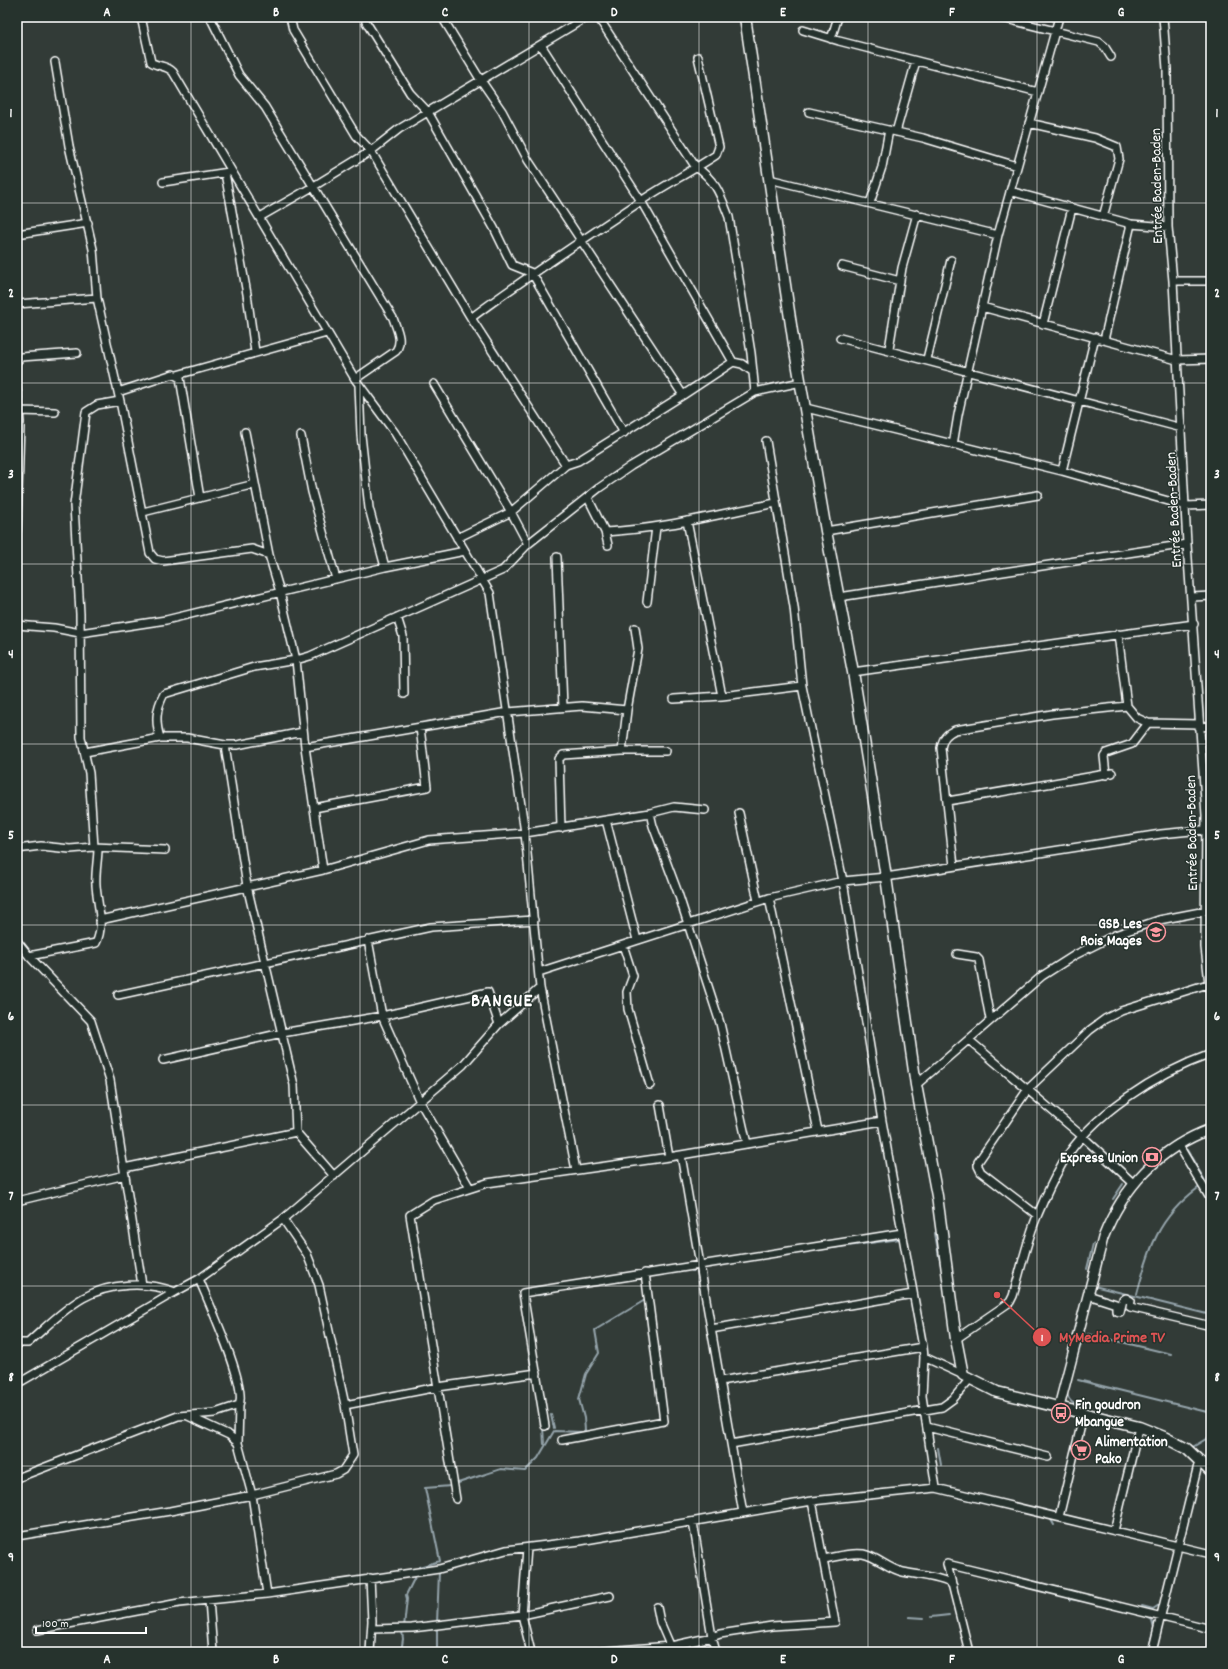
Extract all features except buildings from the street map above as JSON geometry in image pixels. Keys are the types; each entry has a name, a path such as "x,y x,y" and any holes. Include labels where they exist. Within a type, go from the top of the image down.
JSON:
{"main road":[{"path":"745,17 801,382 826,531 853,672 886,876 916,1085 937,1196 956,1339 966,1377 997,1392 1139,1427 1187,1449 1211,1472"}],"street":[{"path":"141,17 151,62 155,65 170,69 173,72 260,216 354,379 395,433 483,579 492,603 525,833 540,988 576,1170"},
{"path":"210,17 239,76 265,107 393,318 400,339 399,347 396,351 354,379"},
{"path":"290,17 293,30 356,135 371,150 471,318 566,465"},
{"path":"442,17 480,79 502,110 528,160 682,395"},
{"path":"260,216 314,186 371,150 399,129 480,79 582,20 591,17"},
{"path":"598,17 695,166 710,177 729,217 755,392"},
{"path":"831,39 838,17"},
{"path":"999,17 1099,42 1104,46 1111,57"},
{"path":"953,445 998,235 1059,17"},
{"name":"Entrée Baden-Baden","path":"1163,17 1167,69 1168,227 1173,281 1187,544 1194,624 1199,726 1209,829 1208,910 1205,947 1211,1001"},
{"path":"366,22 410,93 428,112 494,228 512,265 532,273 624,433"},
{"path":"803,30 831,39 1038,92"},
{"path":"541,45 641,201 733,362"},
{"path":"471,318 532,273 582,242 695,166 716,154 719,146 698,57"},
{"path":"870,203 916,61"},
{"path":"55,62 69,146 93,249 97,298 120,401 150,553 155,559 163,561 252,549 270,555"},
{"path":"809,112 893,131 1018,166"},
{"path":"1029,123 1095,138 1117,147 1120,159 1103,217"},
{"path":"164,182 233,171"},
{"path":"225,173 247,294 255,352"},
{"path":"769,179 998,235"},
{"path":"1010,192 1131,224 1168,227"},
{"path":"1043,324 1072,208"},
{"path":"889,349 900,281 917,214"},
{"path":"17,234 88,223"},
{"path":"1104,340 1131,224"},
{"path":"927,359 951,260"},
{"path":"842,266 900,281"},
{"path":"1173,281 1211,281"},
{"path":"17,304 97,298"},
{"path":"982,307 1177,360 1211,359"},
{"path":"118,392 173,374 177,375 327,333"},
{"path":"1062,471 1095,337"},
{"path":"840,338 889,349 1182,428"},
{"path":"17,361 21,357 77,353"},
{"path":"457,538 511,512 566,465 578,461 624,433 733,362 742,364 753,372"},
{"path":"177,375 180,378 200,498"},
{"path":"160,738 156,715 164,694 254,667 296,660 310,656 483,579 508,566 528,544 631,466 755,392 801,382"},
{"path":"434,384 511,512 528,544"},
{"path":"359,385 361,435 369,508 385,567"},
{"path":"17,390 20,411 17,530"},
{"path":"29,956 96,943 99,937 100,920 96,884 96,847 89,773 80,732 80,633 74,506 83,426 86,412 90,408 97,405 120,401"},
{"path":"806,408 1062,471 1186,506 1211,505"},
{"path":"20,411 55,412"},
{"path":"245,432 270,555 296,660 303,732 323,870"},
{"path":"301,436 312,492 336,579"},
{"path":"766,441 794,607 802,686 843,881 882,1121 923,1347 922,1396 936,1488"},
{"path":"143,512 255,484"},
{"path":"826,531 1038,495"},
{"path":"588,498 605,532 608,545"},
{"path":"605,532 656,527 776,503"},
{"path":"686,521 722,696"},
{"path":"647,602 656,527"},
{"path":"839,597 1187,544"},
{"path":"17,625 54,628 80,633 166,620 385,567 465,551"},
{"path":"557,557 563,707"},
{"path":"1192,597 1211,596"},
{"path":"397,617 403,636 404,694"},
{"path":"853,672 1194,624"},
{"path":"622,751 627,710 638,649 634,628"},
{"path":"1118,634 1126,706 1137,718 1148,724 1211,726"},
{"path":"674,699 722,696 802,686"},
{"path":"305,747 508,712 582,706 627,710"},
{"path":"954,866 942,748 943,739 947,733 956,730 1052,714 1126,706"},
{"path":"948,801 1109,774 1104,756 1132,744 1148,724"},
{"path":"314,808 427,787 420,727"},
{"path":"85,752 160,738 187,738 225,745 237,745 303,732"},
{"path":"225,745 247,886 294,1085 296,1132 334,1176"},
{"path":"561,828 560,757 563,755 622,751 666,751"},
{"path":"100,920 323,870 429,840 525,833 650,813 670,807 705,810"},
{"path":"650,813 723,1036 747,1144"},
{"path":"739,813 758,901"},
{"path":"606,820 637,940"},
{"path":"539,972 758,901 843,881 954,866 1161,834 1209,829"},
{"path":"17,849 41,846 70,849 96,847 165,850"},
{"path":"769,898 818,1132"},
{"path":"916,1085 969,1040 990,1019 1042,976 1074,955 1115,935 1159,920 1208,910"},
{"path":"118,995 431,927 534,920"},
{"path":"368,940 382,1016 420,1102 470,1188"},
{"path":"17,941 23,950 91,1020 110,1080 142,1285"},
{"path":"623,945 633,976 627,992 628,1009 650,1085"},
{"path":"17,955 23,950"},
{"path":"957,954 976,957 978,960 990,1019"},
{"path":"1037,1215 981,1172 978,1166 978,1162 1028,1089 1090,1030 1105,1019 1121,1011 1210,983"},
{"path":"17,1384 199,1279 283,1219 463,1065 499,1024 540,988"},
{"path":"163,1060 282,1033 382,1016 488,992 499,1024"},
{"path":"969,1040 1082,1136 1133,1183"},
{"path":"956,1339 1010,1302 1014,1296 1037,1215 1062,1164 1082,1136 1144,1085 1177,1068 1211,1054"},
{"path":"660,1105 670,1157"},
{"path":"456,1499 410,1216 434,1200 470,1188 502,1180 670,1157 882,1121"},
{"path":"1059,1407 1108,1225 1133,1183 1160,1157 1178,1144 1211,1129"},
{"path":"17,1201 124,1172 296,1132"},
{"path":"1178,1144 1211,1200"},
{"path":"682,1155 743,1513"},
{"path":"17,1536 170,1511 252,1495 336,1474 343,1470 353,1455 345,1404 319,1285 307,1254 283,1219"},
{"path":"545,1426 523,1293 902,1233"},
{"path":"562,1440 664,1421 645,1273"},
{"path":"199,1279 238,1377 241,1395 239,1405 238,1443 252,1495 267,1594"},
{"path":"17,1343 28,1343 70,1307 84,1298 105,1290 142,1285 159,1286 175,1292"},
{"path":"711,1329 913,1294"},
{"path":"1088,1295 1116,1304 1116,1311 1120,1312 1123,1300 1126,1298 1130,1301 1130,1307 1211,1326"},
{"path":"720,1380 923,1347"},
{"path":"731,1444 942,1407 953,1399 966,1377 924,1356"},
{"path":"345,1404 438,1387 537,1373"},
{"path":"17,1478 178,1416 215,1413 239,1405"},
{"path":"1059,1517 1084,1413"},
{"path":"187,1415 229,1435 238,1443"},
{"path":"927,1427 1048,1456"},
{"path":"1114,1531 1139,1427"},
{"path":"1152,1652 1199,1461"},
{"path":"37,1630 132,1611 209,1600 267,1594 439,1569 489,1554 580,1542 812,1501 936,1488 1211,1554"},
{"path":"593,1652 623,1648 672,1649 712,1637 772,1626 835,1622 812,1501"},
{"path":"693,1522 712,1637 716,1652"},
{"path":"527,1548 522,1615 531,1652"},
{"path":"823,1559 854,1554 869,1555 897,1570 941,1580 951,1583 953,1586"},
{"path":"969,1652 947,1564 1211,1629"},
{"path":"370,1578 372,1629 370,1652"},
{"path":"372,1629 412,1628 522,1615 610,1596"},
{"path":"209,1600 213,1652"},
{"path":"657,1607 660,1622 672,1649"}],"waterway":[{"path":"1187,1150 1211,1191"},
{"path":"1113,1199 1123,1184"},
{"path":"1137,1294 1146,1262 1157,1235 1173,1211 1184,1199 1198,1188"},
{"path":"935,1233 938,1251"},
{"path":"810,1251 900,1239"},
{"path":"1087,1269 1093,1244"},
{"path":"938,1252 943,1274"},
{"path":"692,1271 698,1269"},
{"path":"1094,1286 1211,1315"},
{"path":"538,1295 545,1294"},
{"path":"455,1484 501,1469 525,1471 538,1458 554,1431 583,1432 585,1430 584,1418 579,1399 586,1374 599,1353 595,1330 645,1300"},
{"path":"1088,1334 1171,1354"},
{"path":"1078,1380 1211,1413"},
{"path":"1067,1393 1072,1402 1082,1407"},
{"path":"1096,1411 1113,1415"},
{"path":"551,1415 554,1428"},
{"path":"1125,1418 1133,1421"},
{"path":"1149,1426 1156,1428"},
{"path":"543,1427 544,1444"},
{"path":"1191,1448 1211,1436"},
{"path":"938,1448 941,1465"},
{"path":"417,1570 419,1567 440,1561 425,1488 451,1486"},
{"path":"1050,1518 1054,1525"},
{"path":"437,1623 439,1572"},
{"path":"404,1627 407,1599 406,1595 415,1577"},
{"path":"1070,1600 1081,1601"},
{"path":"1142,1606 1153,1609 1162,1603"},
{"path":"931,1617 949,1615"},
{"path":"1145,1616 1152,1620 1154,1628 1148,1652"},
{"path":"909,1617 924,1618"},
{"path":"437,1627 437,1652"},
{"path":"401,1652 403,1639 402,1631"}],"place":[{"name":"GSB Les Rois Mages","path":"1156,932"},
{"name":"Express Union","path":"1152,1157"},
{"name":"MyMedia Prime TV","path":"997,1295"},
{"name":"Fin goudron Mbangue","path":"1061,1413"},
{"name":"Alimentation Pako","path":"1081,1450"}],"district":[{"name":"BANGUE","path":"502,999"}]}
